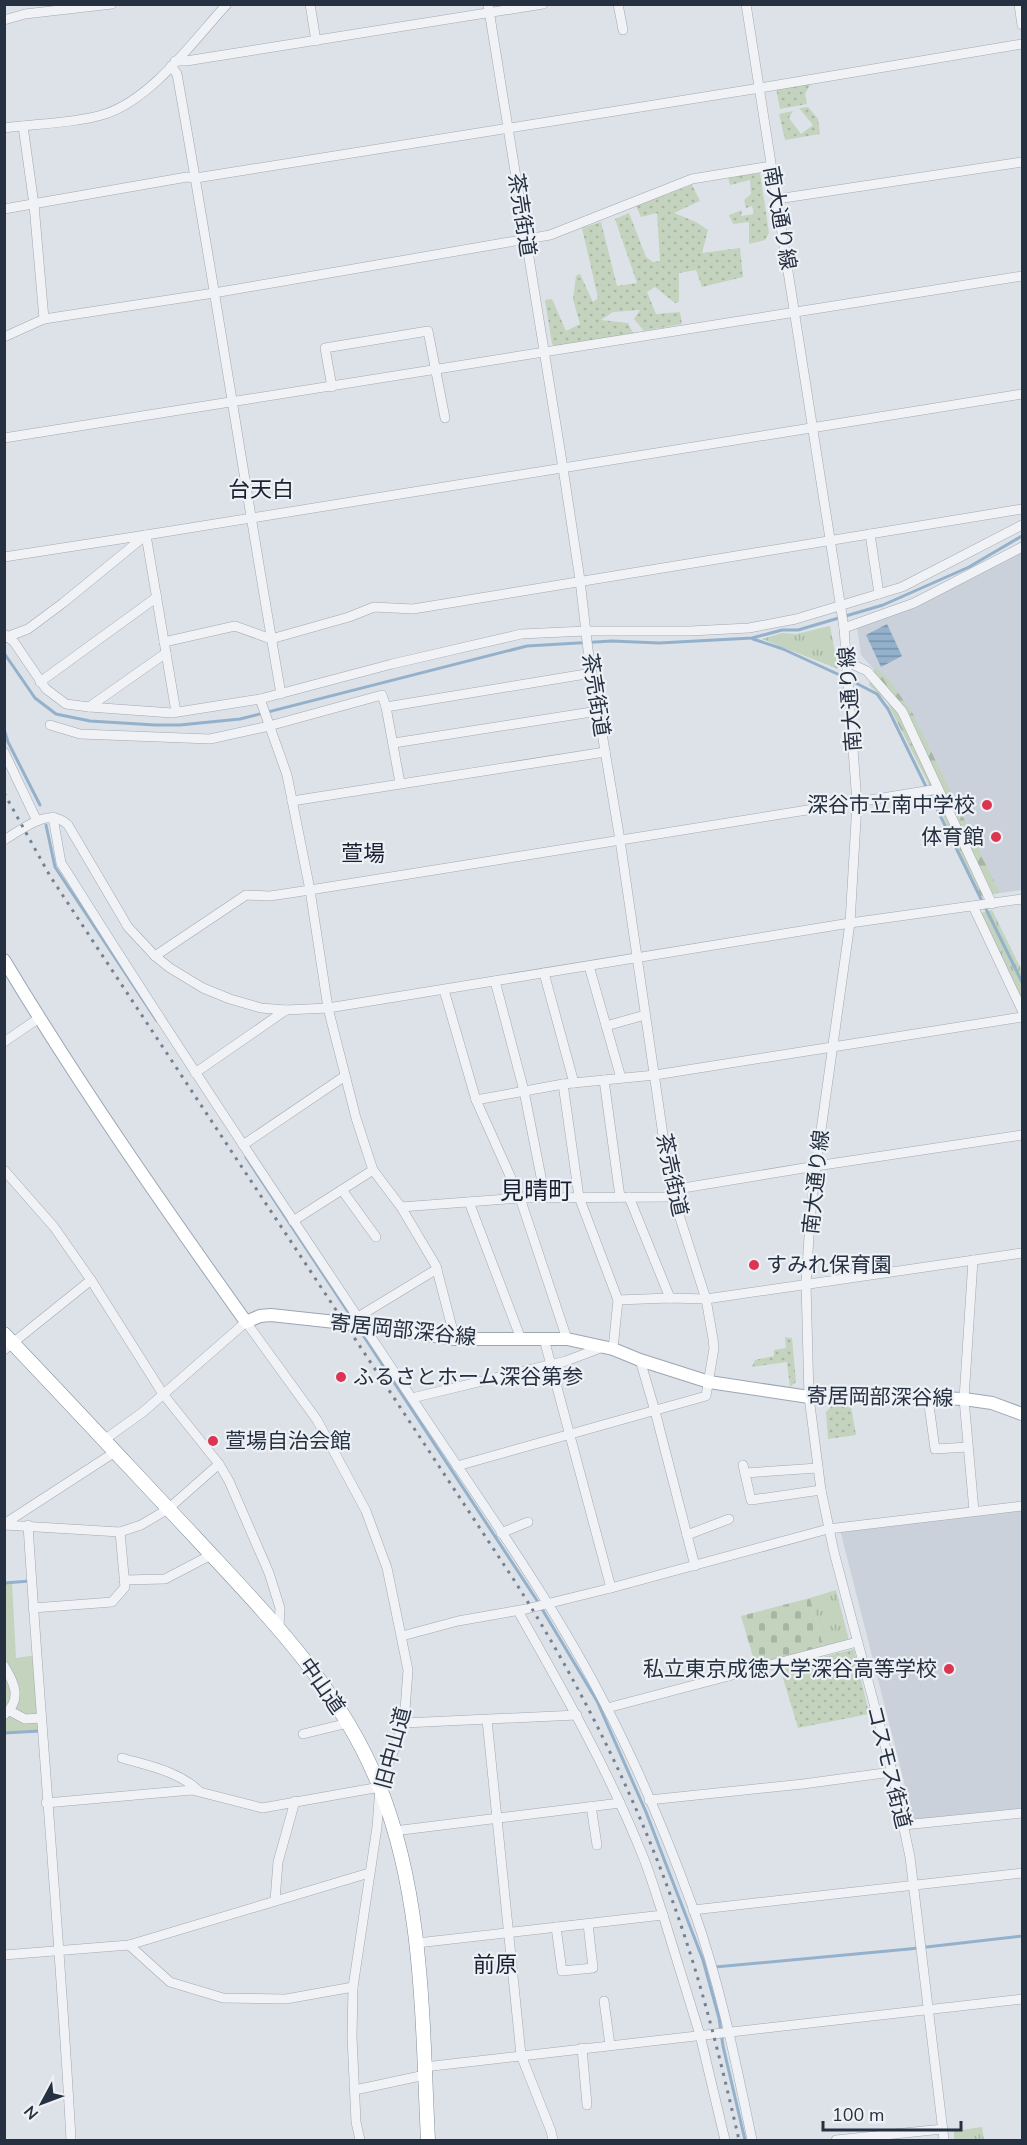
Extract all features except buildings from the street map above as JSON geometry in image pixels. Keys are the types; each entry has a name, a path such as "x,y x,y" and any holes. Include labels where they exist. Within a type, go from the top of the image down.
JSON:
{"highway":[{"name":"中山道","path":"7,1342 104,1440 279,1628 324,1686 348,1723 380,1787 407,1878 417,1943 428,2140"}],"main road":[{"path":"4,960 113,1132 246,1322"},
{"name":"寄居岡部深谷線","path":"246,1322 260,1316 271,1315 361,1321 455,1339 567,1339 608,1348 709,1382 809,1397 861,1395 964,1400 992,1403 1023,1414"}],"street":[{"path":"21,4 25,14"},
{"path":"4,20 25,14 112,4"},
{"path":"4,128 102,115 132,102 143,94 227,4"},
{"path":"310,4 316,40"},
{"path":"173,63 489,9 543,4"},
{"path":"618,4 623,30"},
{"name":"南大通り線","path":"746,4 841,606 857,803 850,923 816,1166 806,1283 809,1397"},
{"path":"1019,4 1023,25"},
{"name":"茶売街道","path":"489,9 563,468 588,650 620,840 672,1194 706,1299 714,1348 709,1382"},
{"path":"4,209 187,177 196,178 1023,44"},
{"path":"173,63 196,178 250,519 281,694"},
{"path":"23,126 34,205 44,320"},
{"path":"777,199 1023,162"},
{"path":"4,337 44,320 550,236 692,179 771,166"},
{"path":"4,438 1023,276"},
{"path":"332,387 325,348 428,332 445,418"},
{"path":"4,557 1023,394"},
{"path":"164,642 235,626 271,639 349,617 374,607 413,609 1023,509"},
{"path":"5,636 17,646 46,690 66,704 176,712 262,702 281,694 392,664 521,634 690,632 749,628 796,619 902,587 1023,525"},
{"path":"870,534 879,594"},
{"path":"146,535 176,712"},
{"path":"5,636 28,629 146,535"},
{"path":"844,628 887,614 938,592 1023,547"},
{"path":"929,573 938,592"},
{"path":"40,682 156,597"},
{"path":"89,707 166,653"},
{"path":"847,662 867,671 902,711 992,904"},
{"path":"386,707 592,673"},
{"path":"50,725 80,734 210,739 382,695 394,743 400,783"},
{"path":"262,702 287,775 310,890 328,1008 345,1076 373,1170 401,1207 437,1269 455,1339"},
{"path":"394,743 598,711"},
{"path":"4,752 37,821"},
{"path":"292,801 605,752"},
{"path":"155,956 246,895 270,896 310,890 938,789"},
{"path":"53,817 61,863 131,975 292,1221 548,1604 607,1708 649,1800 693,1910 729,2032 752,2140"},
{"path":"4,840 37,821 53,817 59,818 68,825 128,927 155,956 203,988 261,1008 286,1010 328,1008 850,923 1023,899"},
{"path":"973,906 1023,1010"},
{"path":"588,966 621,1078"},
{"path":"543,973 574,1083"},
{"path":"495,981 524,1091 545,1197"},
{"path":"444,990 476,1100 520,1198 567,1339"},
{"path":"195,1073 286,1010"},
{"path":"606,1026 645,1015"},
{"path":"476,1100 563,1084 655,1075 1023,1017"},
{"path":"4,1042 39,1018"},
{"path":"243,1145 345,1076"},
{"path":"604,1080 624,1197 670,1298"},
{"path":"412,1398 550,1365 608,1348 618,1300 579,1197 563,1084"},
{"path":"401,1207 520,1198 672,1194 816,1166 1023,1135"},
{"path":"4,1170 54,1227 91,1280 163,1394 219,1464 229,1481 269,1573 280,1608 279,1628"},
{"path":"292,1221 373,1170"},
{"path":"342,1190 375,1237"},
{"path":"469,1202 521,1339"},
{"path":"618,1300 706,1299 1023,1253"},
{"path":"973,1260 964,1400 974,1511"},
{"path":"361,1321 437,1269"},
{"path":"7,1342 91,1280"},
{"path":"104,1440 143,1412 246,1322"},
{"name":"旧中山道","path":"246,1322 317,1420 366,1511 387,1568 408,1670 404,1723 380,1787 377,1827 353,1987 351,2014 360,2140"},
{"path":"544,1339 611,1588"},
{"path":"640,1360 695,1566"},
{"path":"457,1466 706,1396 709,1382"},
{"name":"コスモス街道","path":"809,1397 828,1529 904,1825 914,1885 944,2140"},
{"path":"928,1398 935,1449 968,1447"},
{"path":"4,1524 115,1452"},
{"path":"4,1524 120,1532 141,1525 168,1509 219,1464"},
{"path":"818,1468 744,1469 751,1500 821,1490"},
{"path":"402,1636 458,1621 548,1604 828,1529 1023,1506"},
{"path":"687,1535 729,1519"},
{"path":"501,1533 528,1522"},
{"path":"28,1525 46,1803 60,1951 71,2140"},
{"path":"33,1608 112,1602 125,1587 120,1532"},
{"path":"124,1580 165,1579 210,1555"},
{"path":"519,1611 577,1715 620,1803 644,1860 700,2035 725,2140"},
{"path":"607,1708 857,1642"},
{"path":"4,1666 15,1683 15,1698 7,1713 25,1719 41,1718"},
{"path":"404,1723 577,1715"},
{"path":"487,1720 521,2055 553,2140"},
{"path":"303,1734 348,1723"},
{"path":"122,1758 172,1773 188,1781 201,1792"},
{"path":"649,1800 803,1784 891,1772"},
{"path":"46,1803 192,1790 262,1808 380,1787"},
{"path":"275,1900 278,1862 295,1801"},
{"path":"394,1831 620,1803"},
{"path":"591,1806 597,1845"},
{"path":"904,1825 1023,1813"},
{"path":"4,1955 129,1945 369,1873"},
{"path":"693,1910 1023,1873"},
{"path":"417,1943 663,1915"},
{"path":"556,1927 562,1971 593,1968 588,1924"},
{"path":"129,1945 170,1982 223,1998 286,1999 353,1987"},
{"path":"355,2090 424,2071 521,2055 1023,1999"},
{"path":"604,2001 610,2045"},
{"path":"582,2048 586,2105"},
{"path":"836,2140 943,2128"}],"shaded area":[{"name":"深谷市立南中学校","path":"1022,551 1022,890 1001,893 992,892 892,690 861,655 857,628 924,602"},
{"name":"私立東京成徳大学深谷高等学校","path":"1022,1510 1022,1809 914,1821 840,1530"}],"green space":[{"path":"811,83 805,94 807,104 780,109 776,88"},
{"path":"808,107 818,119 820,134 785,140 779,114 793,111 789,118 801,134 813,125 799,108"},
{"path":"760,173 769,233 765,240 749,244 749,222 733,224 729,215 742,210 741,216 754,214 752,206 746,208 744,200 751,194 750,180 730,185 728,177"},
{"path":"692,185 700,201 674,213 708,230 702,253 740,248 743,277 702,287 696,270 679,273 679,302 675,303 655,287 647,292 656,314 680,312 682,324 644,331 634,319 640,310 613,312 601,320 628,323 633,333 556,347 552,344 545,300 552,299 566,331 580,324 573,299 576,276 580,274 593,302 598,298 582,228 601,222 617,286 637,283 615,219 629,213 646,257 653,262 660,261 657,213 641,217 636,206"},
{"path":"830,626 838,669 762,639 782,633 796,634"},
{"path":"875,667 890,681 913,714 1000,893 979,897 929,785 887,702 869,685"},
{"path":"992,910 1022,971 1022,1000 981,913"},
{"path":"785,1337 792,1338 796,1382 790,1387 787,1362 752,1367 755,1360 774,1356 774,1350 786,1348"},
{"path":"846,1402 851,1407 856,1435 828,1439 826,1412 835,1403"},
{"path":"12,1582 16,1658 36,1655 42,1731 5,1733 4,1583"},
{"path":"836,1590 849,1640 824,1649 810,1598"},
{"path":"810,1598 824,1649 756,1667 741,1616"},
{"path":"854,1649 869,1714 798,1728 780,1668"},
{"path":"982,2127 984,2140 954,2140 954,2131"}],"water":[{"path":"887,624 902,656 881,667 866,635"}],"waterway":[{"path":"4,653 35,698 56,714 90,721 155,725 240,719 527,646 612,641 659,643 752,638 782,630 798,630 883,605 969,567 1022,536"},
{"path":"753,639 783,649 844,677"},
{"path":"850,680 877,694 888,709 982,901"},
{"path":"4,729 8,742 40,805"},
{"path":"46,825 55,867 157,1021"},
{"path":"985,907 1022,982"},
{"path":"246,1157 352,1318"},
{"path":"359,1329 538,1602"},
{"path":"4,1583 30,1581"},
{"path":"542,1609 597,1701 646,1812 703,1960 719,2018 723,2046 745,2140"},
{"path":"4,1733 40,1731"},
{"path":"715,1967 1022,1936"}],"railway":[{"path":"4,793 50,876 514,1580 567,1669 615,1762 675,1907 705,2002 739,2140"}],"place":[{"name":"深谷市立南中学校","path":"987,805"},
{"name":"体育館","path":"996,837"},
{"name":"すみれ保育園","path":"754,1265"},
{"name":"ふるさとホーム深谷第参","path":"341,1377"},
{"name":"萱場自治会館","path":"213,1441"},
{"name":"私立東京成徳大学深谷高等学校","path":"949,1669"}],"district":[{"name":"台天白","path":"261,490"},
{"name":"萱場","path":"363,854"},
{"name":"見晴町","path":"536,1191"},
{"name":"前原","path":"495,1965"}]}
